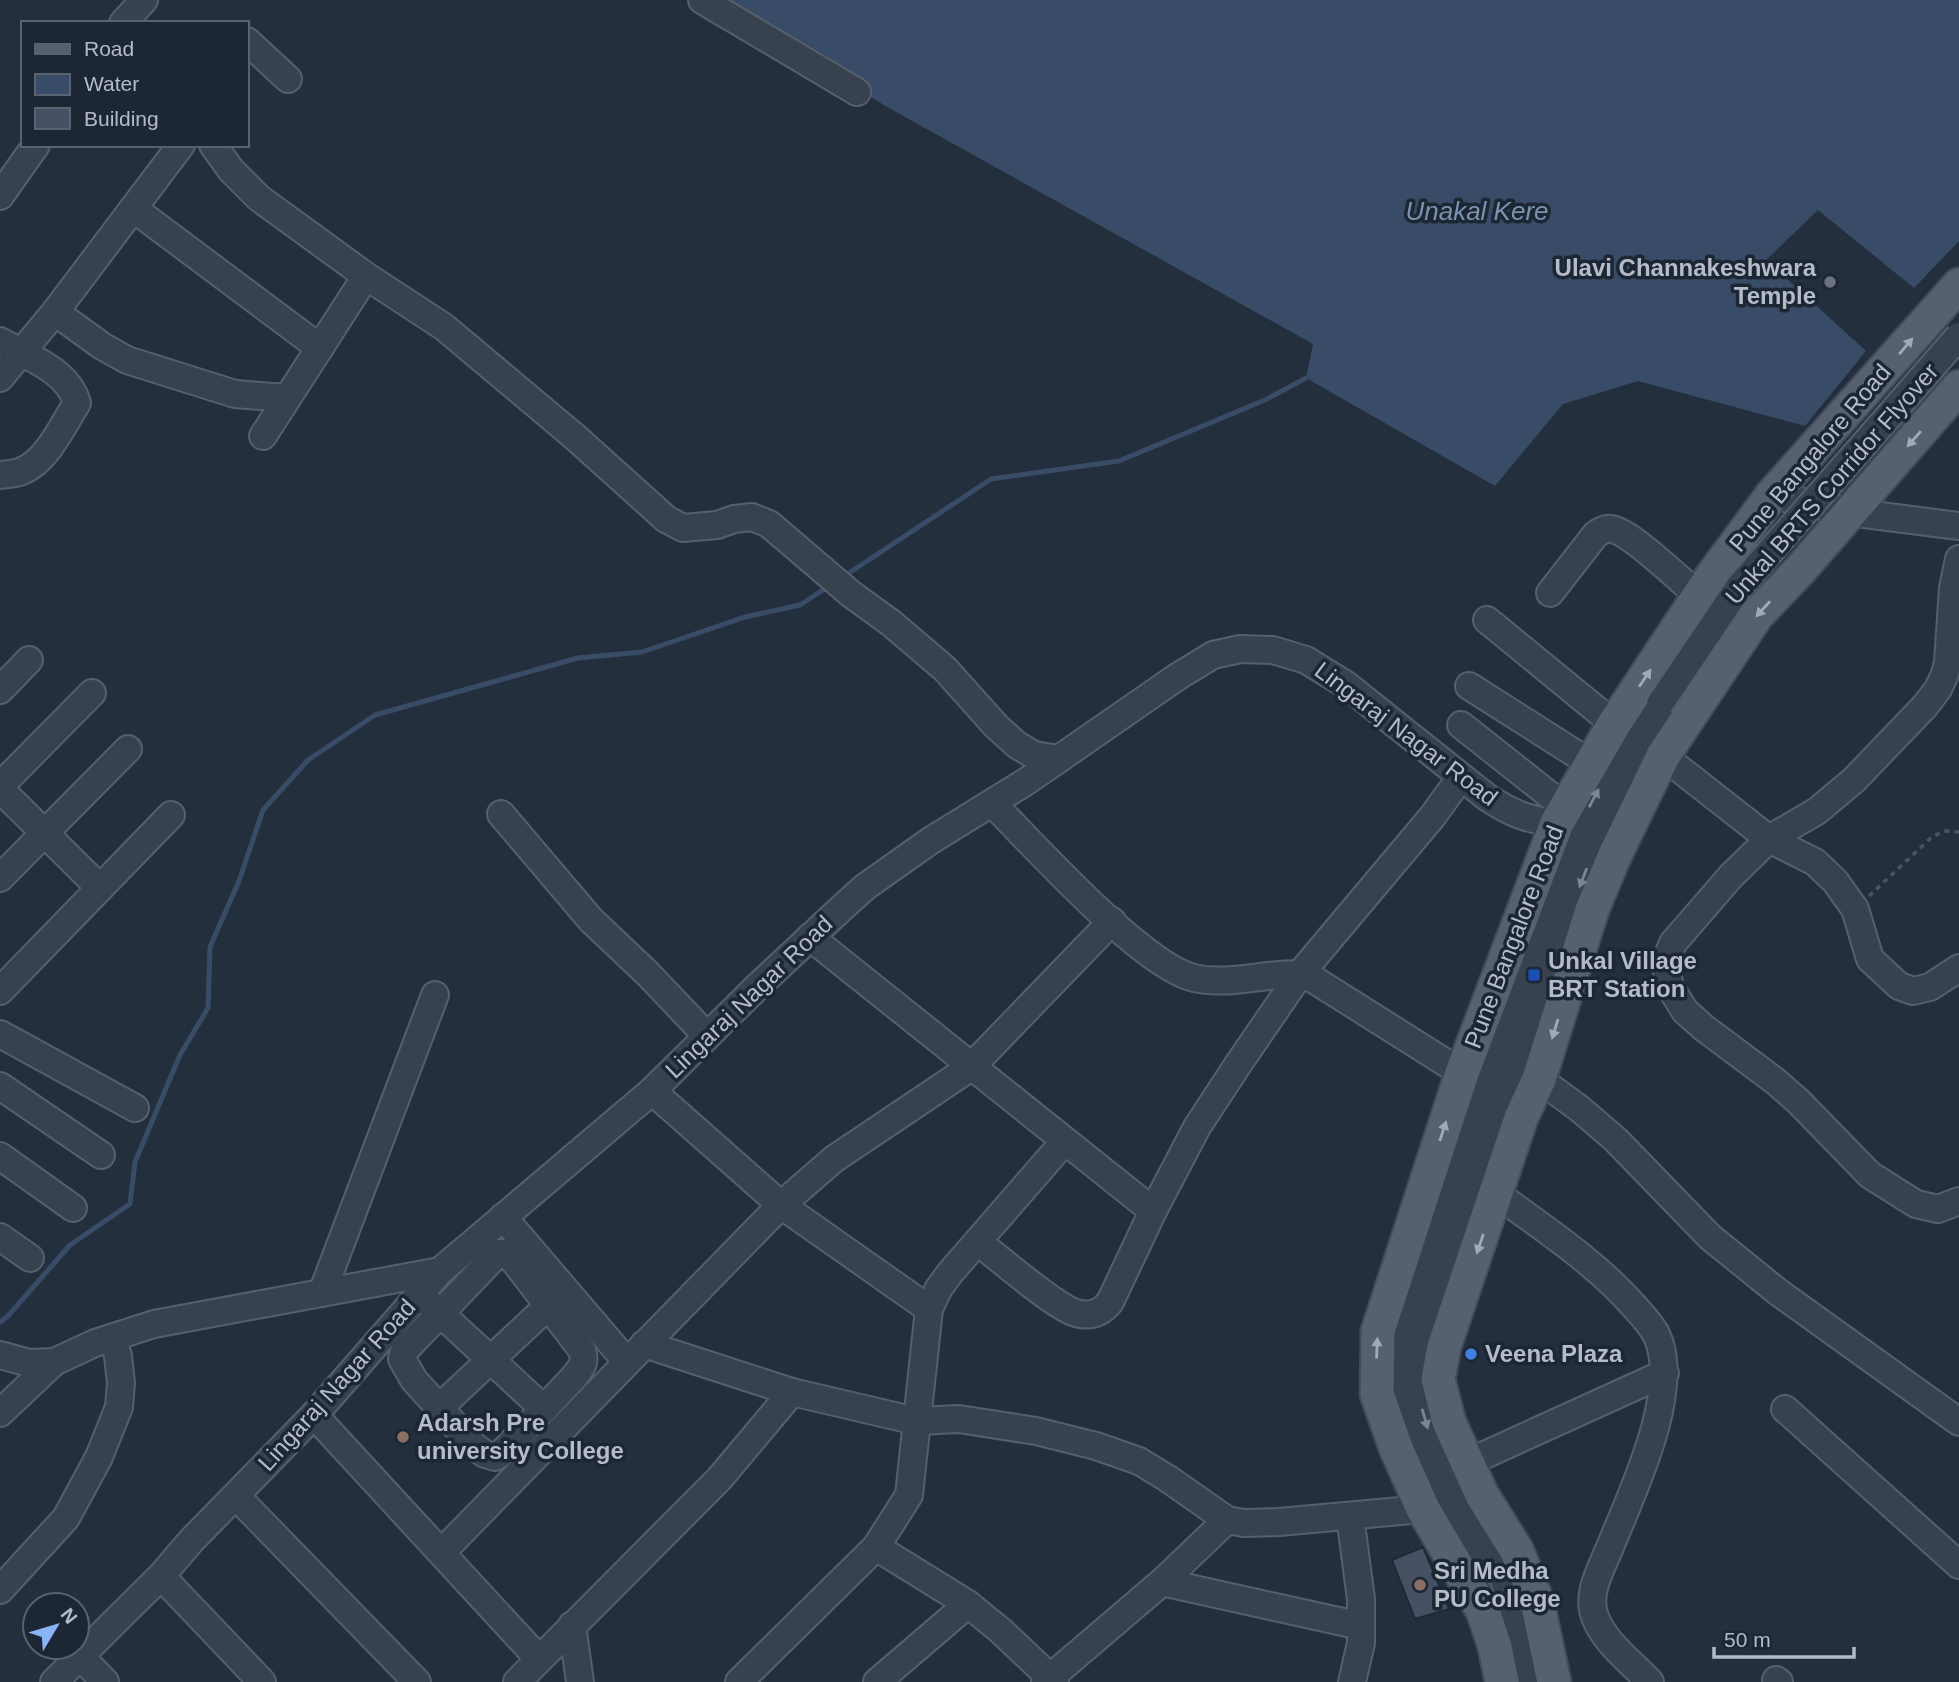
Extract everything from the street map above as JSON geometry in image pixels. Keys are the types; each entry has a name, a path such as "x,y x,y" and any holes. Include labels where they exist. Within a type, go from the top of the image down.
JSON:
{"main road":[{"name":"Pune Bangalore Road","path":"1502,1682 1495,1647 1483,1611 1423,1509 1396,1448 1377,1394 1378,1331 1462,1073 1562,816 1614,724 1699,596 1772,495 1959,285"},
{"path":"1555,1682 1537,1601 1517,1551 1482,1494 1449,1422 1438,1379 1444,1347 1521,1118 1539,1079 1592,911 1614,857 1663,756 1757,615 1800,570 1959,388"}],"street":[{"path":"702,0 857,92"},
{"path":"248,42 288,79"},
{"path":"0,196 35,147"},
{"path":"0,378 10,347 54,312 180,147"},
{"path":"214,147 231,170 259,198 366,276 444,327 575,437 666,519 683,528 717,525 752,517 769,523 851,594 900,630 945,669 996,726 1017,745 1034,755 1059,759"},
{"path":"134,209 320,348"},
{"path":"263,436 366,276"},
{"path":"54,312 127,360 236,394 287,398"},
{"name":"Unkal BRTS Corridor Flyover","path":"1534,1682 1502,1572 1460,1500 1431,1439 1415,1385 1427,1323 1561,935 1592,854 1634,768 1660,704 1739,587 1959,336"},
{"path":"0,475 20,472 32,465 50,444 77,403 74,392 64,379 10,347"},
{"path":"1772,495 1849,512 1959,527"},
{"path":"1550,593 1595,534 1614,528 1644,548 1699,596"},
{"path":"1959,559 1953,588 1953,664 1926,706 1854,780 1816,811 1769,839 1731,876 1673,943 1665,962 1670,987 1685,1011 1798,1101 1870,1175 1916,1204 1938,1209 1959,1201"},
{"path":"1487,620 1614,724"},
{"name":"Lingaraj Nagar Road","path":"91,1647 314,1415 440,1271 652,1091 810,937 874,881 930,841 1059,759 1213,655 1240,649 1273,650 1306,660 1345,684 1461,777 1514,814 1530,820 1562,816"},
{"path":"0,690 29,660"},
{"path":"1469,686 1590,763"},
{"path":"92,693 0,788 99,887"},
{"path":"1461,725 1562,816"},
{"path":"0,878 128,749"},
{"path":"1663,756 1769,839 1815,862 1835,881 1855,909 1870,959 1899,986 1913,991 1930,987 1959,968"},
{"path":"978,1242 1068,1309 1087,1314 1097,1313 1110,1302 1197,1127 1300,974 1432,817 1461,777"},
{"path":"992,803 1112,921 1139,946 1168,966 1192,978 1234,980 1300,974 1313,979 1462,1073"},
{"path":"501,814 591,920 648,974 707,1036"},
{"path":"0,991 171,815"},
{"path":"442,1552 781,1205 834,1159 971,1067 1112,921"},
{"path":"810,937 1153,1211"},
{"path":"322,1293 435,995"},
{"path":"0,1034 135,1108"},
{"path":"1539,1079 1616,1140 1681,1209 1720,1245 1779,1292 1959,1422"},
{"path":"0,1086 101,1155"},
{"path":"652,1091 781,1205 929,1309"},
{"path":"739,1682 876,1548 909,1495 929,1309 945,1280 1064,1142"},
{"path":"0,1156 73,1209"},
{"path":"1497,1194 1599,1270 1655,1333 1664,1356 1665,1373 1658,1417 1637,1481 1592,1597 1596,1619 1603,1630 1650,1682"},
{"path":"503,1217 635,1353 916,1421 959,1419 1036,1431 1096,1446 1139,1461 1227,1520 1244,1523 1279,1522 1423,1509"},
{"path":"0,1237 30,1258"},
{"path":"498,1253 506,1253 582,1349 583,1367 504,1451 495,1457 475,1447 414,1380 402,1359 404,1351 440,1312 498,1253"},
{"path":"1,1355 29,1363 54,1362 154,1324 440,1271"},
{"path":"418,1295 492,1359 544,1409"},
{"path":"439,1408 548,1306"},
{"path":"0,1590 66,1518 99,1457 119,1407 121,1383 113,1338"},
{"path":"0,1413 54,1362"},
{"path":"1467,1463 1665,1373"},
{"path":"517,1682 720,1478 792,1392"},
{"path":"1785,1409 1959,1565"},
{"path":"314,1415 539,1659"},
{"path":"236,1496 417,1682"},
{"path":"1350,1516 1359,1579 1361,1626 1361,1643 1352,1682"},
{"path":"876,1548 968,1604 1001,1631 1050,1681 1162,1582 1227,1520"},
{"path":"161,1576 262,1682"},
{"path":"1162,1582 1361,1626"},
{"path":"877,1682 968,1604"},
{"path":"572,1625 580,1682"},
{"name":"Lingaraj Nagar Road","path":"54,1682 77,1661"},
{"path":"85,1661 105,1682"}],"path":[{"path":"1855,909 1932,837 1944,831 1959,832"}],"water":[{"name":"Unakal Kere","path":"706,0 1959,0 1959,241 1914,288 1818,210 1766,260 1866,351 1805,426 1638,381 1563,404 1495,486 1306,378 1313,344 889,108"}],"building":[{"name":"Sri Medha PU College","path":"1423,1547 1449,1609 1415,1619 1392,1560"}],"waterway":[{"path":"843,577 991,479 1119,461 1265,400 1306,378"},
{"path":"0,1322 70,1245 130,1204 135,1162 180,1055 208,1008 210,947 239,881 263,810 308,760 375,715 578,658 642,652 745,617 800,605 829,586"}],"place":[{"name":"Ulavi Channakeshwara Temple","path":"1830,282"},
{"name":"Unkal Village BRT Station","path":"1534,975"},
{"name":"Veena Plaza","path":"1471,1354"},
{"name":"Adarsh Pre university College","path":"403,1437"},
{"name":"Sri Medha PU College","path":"1420,1585"}]}
